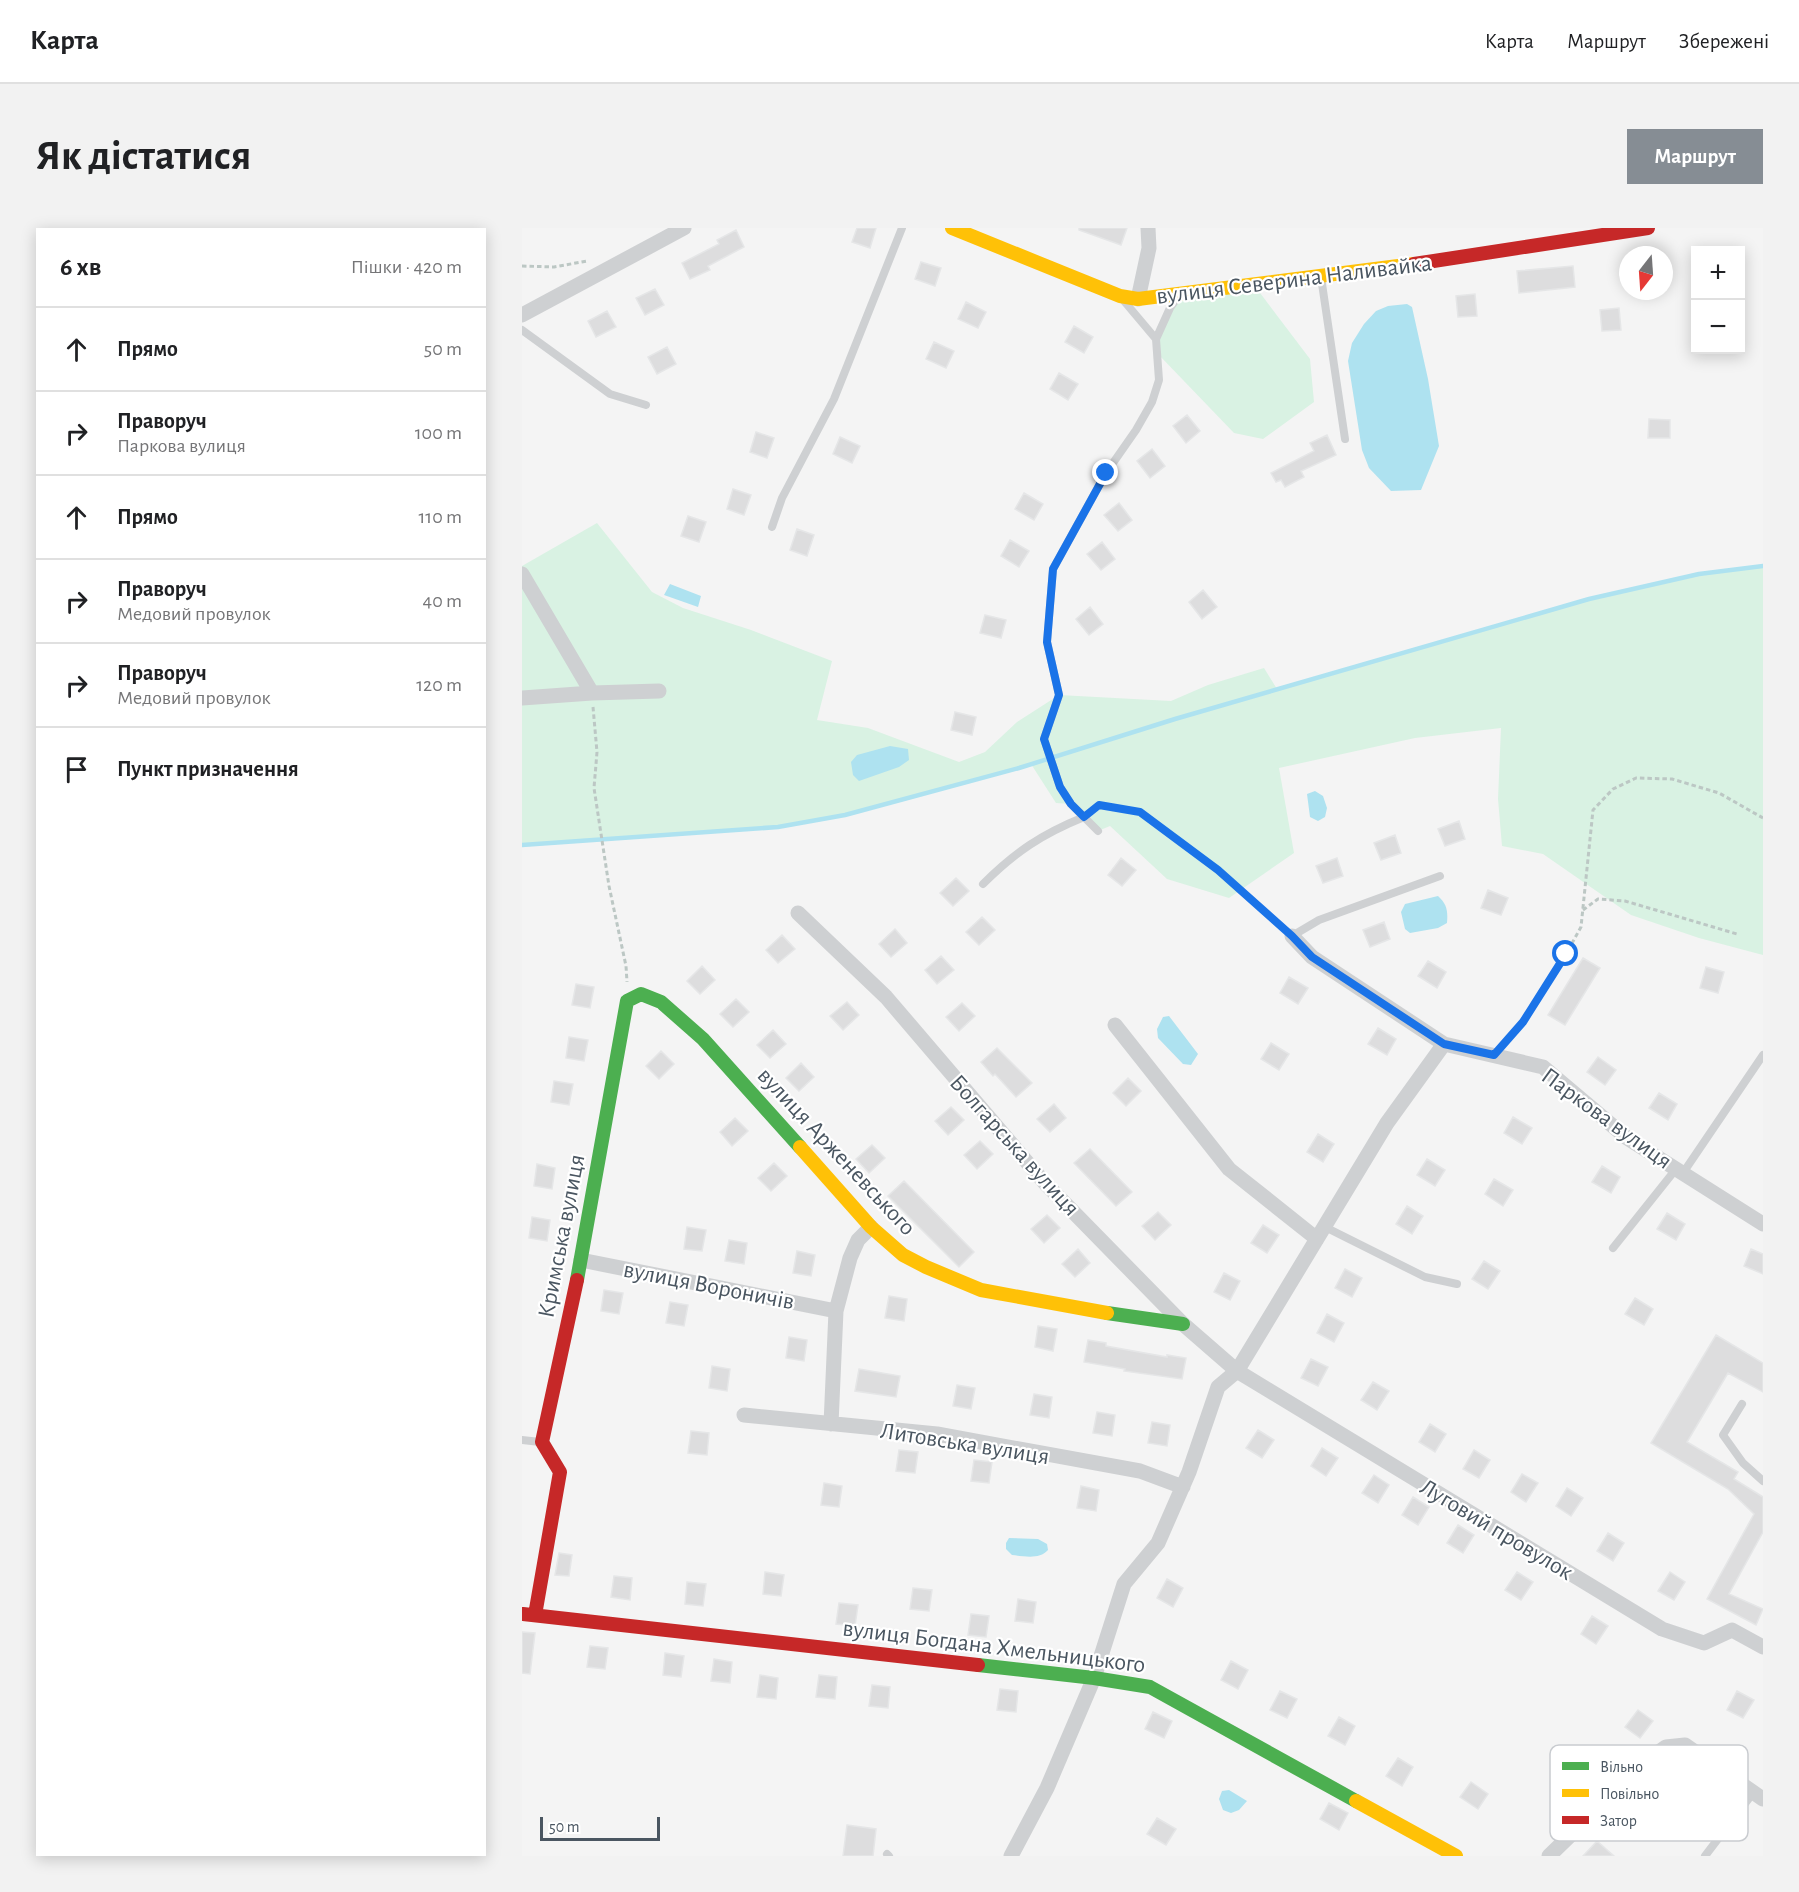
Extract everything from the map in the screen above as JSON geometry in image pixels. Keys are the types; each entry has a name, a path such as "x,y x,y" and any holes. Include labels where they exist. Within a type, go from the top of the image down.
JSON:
{"street":[{"path":"522,315 684,228"},
{"name":"вулиця Северина Наливайка","path":"952,228 1120,296 1138,299 1385,269 1599,231 1648,228"},
{"path":"1138,299 1149,248 1149,228"},
{"path":"522,574 592,693"},
{"path":"522,698 659,691"},
{"name":"Болгарська вулиця","path":"798,913 886,997 1044,1182 1183,1324 1237,1371"},
{"name":"Паркова вулиця","path":"1292,936 1312,957 1444,1044 1542,1067 1627,1138 1763,1224"},
{"name":"вулиця Арженевського","path":"627,1001 641,994 661,1002 703,1039 871,1227 903,1255 926,1268 981,1290 1090,1311 1183,1324"},
{"name":"Кримська вулиця","path":"542,1442 581,1260 627,1001"},
{"path":"1115,1025 1229,1168 1321,1233"},
{"path":"1011,1856 1047,1788 1094,1678 1124,1584 1158,1543 1183,1487 1218,1387 1237,1371 1388,1123 1444,1044"},
{"path":"831,1424 836,1311 850,1258 858,1240 871,1227"},
{"name":"вулиця Вороничів","path":"581,1260 836,1311"},
{"name":"Луговий провулок","path":"1237,1371 1662,1629 1704,1643 1732,1630 1763,1647"},
{"name":"Литовська вулиця","path":"744,1415 937,1434 1140,1471 1183,1487"},
{"path":"529,1614 560,1472 542,1442"},
{"name":"вулиця Богдана Хмельницького","path":"529,1614 1094,1678 1150,1687 1456,1856"},
{"path":"1549,1856 1564,1841"}],"lane":[{"path":"772,527 782,498 834,399 902,228"},
{"path":"1321,277 1345,439"},
{"path":"1098,831 1071,804 1060,787 1044,739 1059,695 1047,642 1053,569 1106,473 1152,402 1159,380 1156,339 1170,308 1180,294"},
{"path":"1120,296 1156,339"},
{"path":"522,330 610,394 646,405"},
{"path":"983,884 1006,861 1034,841 1084,817"},
{"path":"1292,936 1319,920 1440,876"},
{"path":"1613,1248 1680,1171 1763,1055"},
{"path":"1321,1233 1425,1277 1457,1284"},
{"path":"1742,1404 1723,1435 1743,1463 1763,1481"},
{"path":"522,1440 542,1442"},
{"path":"1748,1807 1758,1796"},
{"path":"1705,1856 1718,1841"}],"path":[{"path":"592,693 597,752 594,788 609,886 626,966 627,1001"},
{"path":"1494,1055 1523,1022 1581,927 1593,810 1612,789 1636,778 1672,779 1719,793 1763,818"},
{"path":"1084,817 1099,805 1140,812 1218,870 1292,936"},
{"path":"1583,910 1598,899 1624,901 1737,934"}],"green space":[{"path":"1254,285 1310,359 1314,402 1263,439 1234,433 1158,354 1156,339 1181,294"},
{"path":"597,523 652,592 683,608 751,630 832,661 817,720 868,728 959,762 985,752 1017,722 1059,695 1171,701 1208,685 1264,668 1277,689 1589,599 1699,574 1763,566 1763,955 1699,938 1631,915 1543,854 1502,846 1498,799 1501,728 1415,738 1279,768 1294,853 1229,898 1167,879 1110,826 1098,831 1071,804 1056,803 1031,764 845,815 778,827 522,845 522,566"}],"water":[{"path":"1407,304 1412,307 1428,379 1439,446 1421,490 1391,491 1369,468 1362,450 1348,361 1352,343 1376,311 1388,306"},
{"path":"670,584 701,596 698,607 664,595"},
{"path":"890,746 908,749 909,760 899,767 859,781 853,775 851,762 857,755"},
{"path":"1315,791 1323,796 1327,808 1325,817 1318,821 1310,817 1307,794"},
{"path":"1438,896 1446,908 1447,923 1438,928 1410,933 1405,929 1401,912 1405,904"},
{"path":"1169,1016 1198,1054 1191,1065 1183,1064 1158,1038 1157,1029 1163,1017"},
{"path":"1009,1538 1038,1539 1047,1544 1048,1550 1036,1556 1012,1555 1006,1549"},
{"path":"1229,1790 1247,1801 1239,1810 1231,1813 1223,1810 1219,1799 1222,1791"}],"building":[{"path":"857,228 876,228 870,248 852,242"},
{"path":"1079,228 1127,228 1121,245 1079,230"},
{"path":"736,230 744,247 708,266 710,270 690,279 682,263 719,244 717,240"},
{"path":"921,262 941,268 935,286 915,279"},
{"path":"1573,266 1575,287 1519,293 1517,271"},
{"path":"655,289 664,305 645,315 636,298"},
{"path":"1475,294 1477,316 1458,317 1456,296"},
{"path":"966,302 986,312 978,328 958,319"},
{"path":"1619,308 1621,330 1602,331 1600,310"},
{"path":"607,311 616,327 596,337 588,321"},
{"path":"1074,326 1093,337 1084,353 1065,342"},
{"path":"934,342 954,351 946,368 926,359"},
{"path":"667,347 676,364 657,374 648,357"},
{"path":"1059,373 1078,384 1068,400 1050,389"},
{"path":"1187,415 1200,431 1186,443 1173,426"},
{"path":"1649,419 1670,420 1670,438 1648,438"},
{"path":"756,432 774,438 767,458 750,452"},
{"path":"1327,435 1336,455 1301,471 1304,477 1285,487 1281,480 1276,482 1271,473 1314,451 1310,443"},
{"path":"840,437 860,446 852,463 833,454"},
{"path":"1152,449 1165,466 1150,478 1137,461"},
{"path":"733,489 751,495 744,515 727,509"},
{"path":"1024,493 1043,504 1034,520 1015,509"},
{"path":"1119,503 1132,520 1118,531 1104,515"},
{"path":"688,516 706,522 699,542 681,536"},
{"path":"797,529 814,535 807,556 790,550"},
{"path":"1010,540 1029,551 1019,567 1001,556"},
{"path":"1102,542 1115,559 1101,570 1087,554"},
{"path":"1203,590 1217,607 1202,619 1189,602"},
{"path":"1090,607 1103,624 1089,635 1076,619"},
{"path":"985,615 1006,620 1001,638 980,633"},
{"path":"955,712 976,717 972,735 951,730"},
{"path":"1459,821 1465,839 1445,846 1438,829"},
{"path":"1395,835 1401,853 1381,860 1374,843"},
{"path":"1121,858 1136,870 1122,886 1108,875"},
{"path":"1337,858 1343,876 1323,883 1316,866"},
{"path":"956,878 969,891 953,906 940,893"},
{"path":"1488,890 1508,898 1501,915 1481,908"},
{"path":"982,917 995,930 979,945 966,932"},
{"path":"1384,922 1390,939 1370,947 1363,930"},
{"path":"895,929 907,943 891,957 879,944"},
{"path":"782,935 795,949 778,963 766,950"},
{"path":"941,956 954,970 937,984 925,970"},
{"path":"1583,958 1600,968 1565,1025 1548,1015"},
{"path":"1428,961 1446,972 1437,988 1418,976"},
{"path":"702,966 715,980 700,994 687,981"},
{"path":"1706,967 1724,972 1718,993 1700,988"},
{"path":"1289,977 1308,988 1298,1004 1280,993"},
{"path":"576,984 594,987 590,1008 572,1005"},
{"path":"736,999 749,1012 733,1027 720,1014"},
{"path":"847,1002 859,1015 843,1030 830,1016"},
{"path":"962,1003 975,1016 959,1031 946,1017"},
{"path":"1378,1028 1396,1039 1387,1055 1368,1044"},
{"path":"773,1030 786,1044 770,1058 757,1045"},
{"path":"569,1037 588,1040 584,1061 566,1058"},
{"path":"1271,1043 1289,1054 1279,1070 1261,1059"},
{"path":"997,1048 1032,1083 1016,1097 981,1062"},
{"path":"661,1051 674,1064 659,1079 646,1066"},
{"path":"1598,1057 1616,1070 1605,1085 1587,1072"},
{"path":"801,1063 814,1077 799,1091 786,1078"},
{"path":"1128,1078 1141,1091 1126,1106 1113,1093"},
{"path":"554,1081 573,1084 569,1105 551,1102"},
{"path":"1659,1093 1677,1104 1668,1120 1649,1108"},
{"path":"1054,1104 1066,1118 1050,1132 1037,1119"},
{"path":"951,1107 964,1120 948,1135 935,1121"},
{"path":"1513,1117 1532,1128 1522,1144 1504,1133"},
{"path":"735,1118 748,1131 732,1146 720,1132"},
{"path":"1318,1134 1334,1144 1323,1162 1307,1152"},
{"path":"980,1141 993,1154 977,1169 964,1155"},
{"path":"872,1145 885,1158 869,1173 856,1159"},
{"path":"1090,1149 1132,1192 1116,1206 1074,1163"},
{"path":"1427,1159 1445,1170 1435,1186 1417,1175"},
{"path":"774,1163 787,1176 771,1191 758,1178"},
{"path":"537,1164 555,1168 552,1189 534,1186"},
{"path":"1602,1166 1620,1177 1611,1193 1592,1182"},
{"path":"1494,1179 1513,1190 1503,1206 1485,1194"},
{"path":"904,1181 974,1252 959,1267 888,1196"},
{"path":"1407,1206 1423,1216 1412,1234 1396,1224"},
{"path":"1158,1212 1171,1225 1155,1240 1142,1226"},
{"path":"1667,1213 1685,1224 1676,1240 1657,1229"},
{"path":"1047,1215 1060,1228 1044,1243 1031,1229"},
{"path":"532,1217 550,1220 547,1241 529,1238"},
{"path":"1263,1225 1279,1235 1267,1253 1251,1243"},
{"path":"687,1227 706,1230 702,1251 684,1249"},
{"path":"729,1240 747,1243 744,1264 725,1261"},
{"path":"1078,1249 1090,1263 1075,1277 1062,1264"},
{"path":"1751,1249 1763,1254 1763,1274 1744,1266"},
{"path":"797,1251 815,1255 811,1276 793,1273"},
{"path":"1484,1261 1500,1271 1488,1289 1472,1279"},
{"path":"1345,1269 1362,1278 1352,1297 1335,1288"},
{"path":"1224,1273 1240,1281 1230,1300 1214,1292"},
{"path":"604,1290 623,1293 619,1314 601,1311"},
{"path":"889,1296 907,1299 904,1321 885,1318"},
{"path":"1635,1298 1653,1309 1644,1325 1625,1314"},
{"path":"670,1302 688,1305 684,1326 666,1323"},
{"path":"1327,1314 1344,1323 1334,1342 1317,1333"},
{"path":"1038,1326 1057,1329 1053,1351 1035,1347"},
{"path":"1716,1335 1763,1363 1763,1392 1728,1373 1687,1442 1738,1472 1734,1479 1763,1497 1763,1532 1729,1594 1763,1609 1756,1625 1707,1599 1754,1514 1728,1489 1651,1443"},
{"path":"789,1337 807,1340 804,1361 786,1358"},
{"path":"1088,1340 1106,1343 1106,1346 1167,1357 1167,1355 1186,1358 1182,1379 1124,1371 1125,1369 1084,1362"},
{"path":"1311,1359 1328,1367 1318,1386 1301,1378"},
{"path":"712,1366 730,1369 727,1391 709,1388"},
{"path":"859,1369 900,1376 896,1397 855,1391"},
{"path":"1373,1382 1389,1391 1377,1410 1361,1400"},
{"path":"957,1385 975,1388 971,1409 953,1406"},
{"path":"1034,1394 1052,1397 1049,1418 1030,1415"},
{"path":"1097,1412 1115,1415 1112,1436 1093,1433"},
{"path":"1152,1422 1170,1425 1167,1446 1148,1443"},
{"path":"1430,1424 1446,1434 1435,1452 1419,1442"},
{"path":"1258,1430 1274,1440 1262,1458 1246,1448"},
{"path":"691,1431 709,1433 707,1455 688,1453"},
{"path":"1322,1448 1338,1458 1326,1476 1311,1466"},
{"path":"899,1450 918,1452 915,1473 896,1471"},
{"path":"1474,1450 1490,1460 1479,1478 1463,1469"},
{"path":"974,1460 992,1462 989,1483 971,1481"},
{"path":"1522,1474 1538,1483 1526,1502 1511,1492"},
{"path":"1374,1475 1389,1485 1378,1503 1362,1493"},
{"path":"824,1483 842,1486 839,1507 821,1505"},
{"path":"1081,1486 1099,1490 1096,1511 1077,1508"},
{"path":"1567,1488 1583,1498 1571,1516 1556,1506"},
{"path":"1413,1497 1429,1507 1418,1525 1402,1515"},
{"path":"1458,1525 1474,1535 1463,1553 1447,1543"},
{"path":"1608,1533 1624,1543 1613,1561 1597,1551"},
{"path":"559,1553 572,1555 569,1576 555,1575"},
{"path":"765,1572 784,1575 781,1596 763,1594"},
{"path":"1517,1572 1533,1582 1521,1600 1505,1590"},
{"path":"1670,1572 1685,1582 1674,1600 1658,1591"},
{"path":"614,1576 632,1578 630,1600 611,1597"},
{"path":"1167,1579 1183,1588 1173,1607 1157,1598"},
{"path":"687,1582 706,1584 703,1606 685,1604"},
{"path":"913,1588 932,1590 929,1611 910,1609"},
{"path":"1018,1599 1036,1602 1033,1623 1015,1621"},
{"path":"839,1603 858,1605 855,1626 836,1624"},
{"path":"971,1614 989,1616 986,1637 968,1635"},
{"path":"1592,1616 1608,1626 1596,1644 1581,1634"},
{"path":"522,1632 535,1633 530,1674 522,1673"},
{"path":"590,1646 608,1648 605,1669 587,1667"},
{"path":"665,1653 684,1656 681,1677 663,1675"},
{"path":"714,1659 732,1662 730,1683 711,1681"},
{"path":"1231,1661 1248,1670 1238,1689 1221,1680"},
{"path":"760,1675 778,1678 776,1699 757,1697"},
{"path":"819,1675 837,1677 835,1699 816,1697"},
{"path":"872,1685 890,1687 888,1708 869,1706"},
{"path":"1000,1689 1018,1691 1016,1712 997,1710"},
{"path":"1280,1691 1297,1699 1287,1718 1270,1710"},
{"path":"1737,1691 1754,1700 1743,1718 1727,1710"},
{"path":"1638,1710 1653,1721 1640,1738 1625,1727"},
{"path":"1153,1712 1172,1721 1164,1738 1145,1729"},
{"path":"1339,1717 1355,1726 1345,1745 1328,1736"},
{"path":"1398,1758 1413,1767 1402,1786 1386,1776"},
{"path":"1471,1782 1488,1794 1478,1809 1460,1797"},
{"path":"1329,1803 1348,1813 1339,1830 1320,1819"},
{"path":"1157,1818 1176,1829 1166,1845 1147,1834"},
{"path":"847,1825 876,1829 873,1856 843,1856"},
{"path":"1597,1841 1614,1856 1583,1856"}],"waterway":[{"path":"522,845 778,827 845,815 1019,768 1175,719 1589,599 1699,574 1763,566"}],"traffic: fast":[{"path":"577,1280 627,1001 641,994 661,1002 703,1039 800,1147"},
{"path":"1107,1313 1183,1324"},
{"path":"978,1665 1094,1678 1150,1687 1356,1801"}],"traffic: slow":[{"path":"952,228 1120,296 1138,299 1414,264"},
{"path":"800,1147 871,1227 903,1255 981,1290 1107,1313"},
{"path":"1356,1801 1456,1856"}],"traffic: jam":[{"path":"1414,264 1648,228"},
{"path":"535,1615 560,1472 542,1442 577,1280"},
{"path":"523,1614 978,1665"}],"route":[{"path":"1106,473 1053,569 1047,642 1059,695 1044,739 1060,787 1071,804 1084,817 1099,805 1140,812 1218,870 1292,936 1312,957 1444,1044 1494,1055 1523,1022 1566,954"}]}
